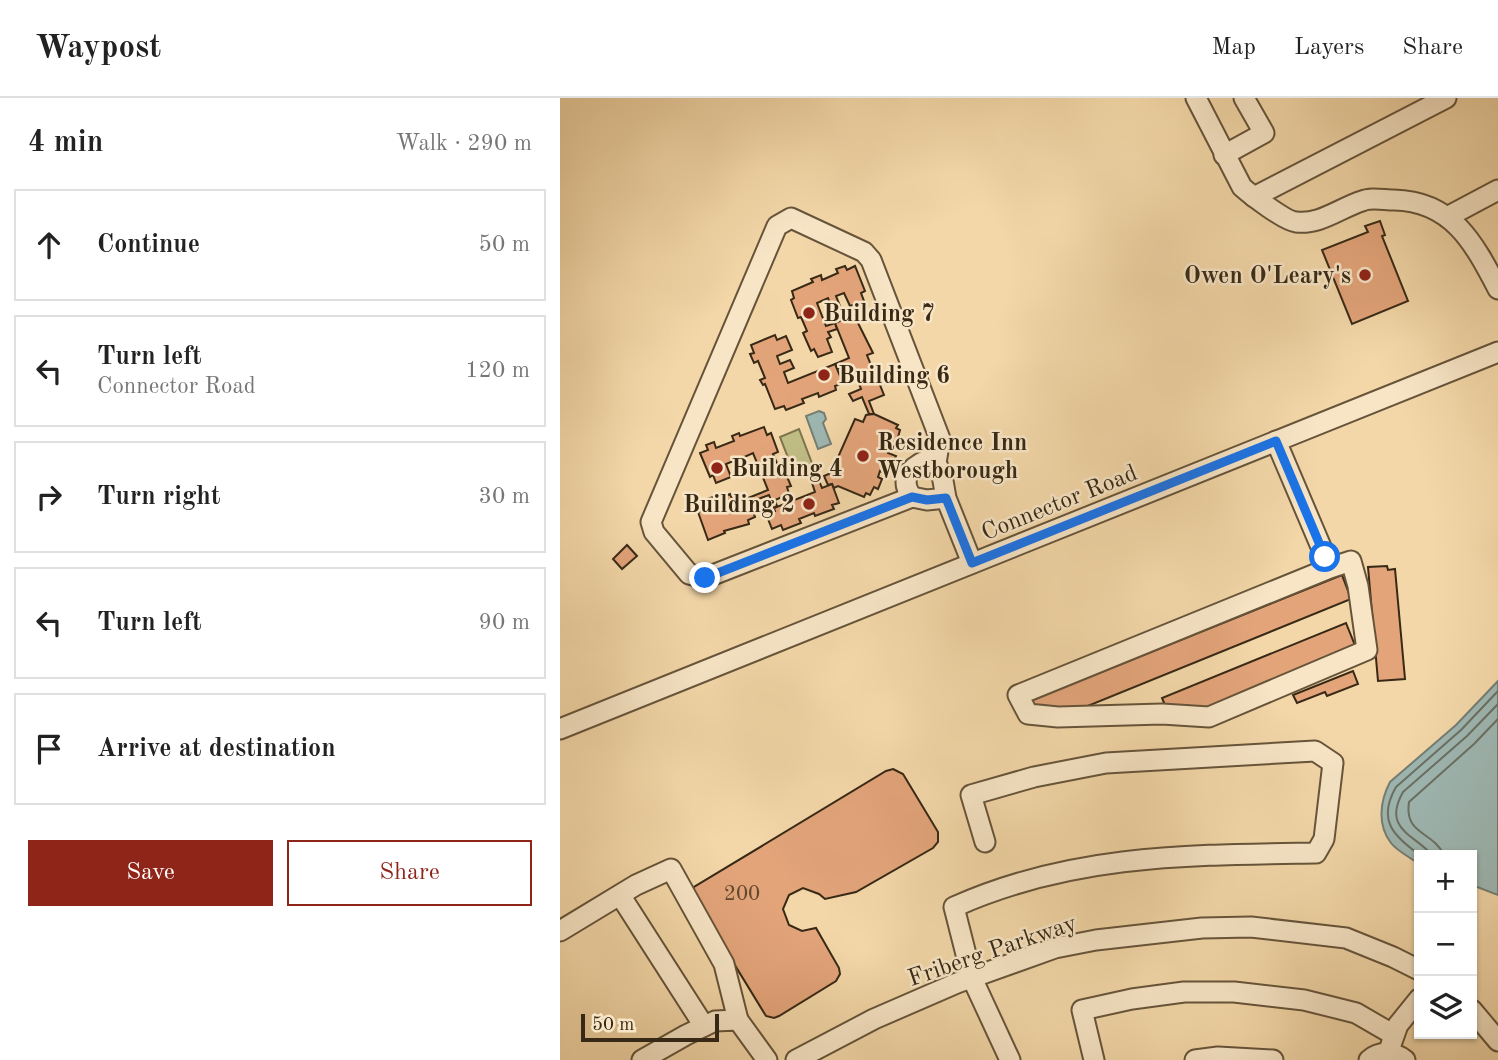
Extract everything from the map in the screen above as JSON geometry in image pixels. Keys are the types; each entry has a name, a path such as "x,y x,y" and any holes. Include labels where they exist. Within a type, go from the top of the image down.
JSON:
{"street":[{"path":"1195,98 1242,187 1254,197 1294,222 1319,220 1365,199 1406,200 1431,207 1449,216 1465,233 1498,289"},
{"path":"1224,155 1264,133 1244,98"},
{"path":"1254,197 1446,98"},
{"path":"1449,216 1498,190"},
{"path":"946,498 927,500 912,497 705,578 689,574 654,532 651,522 777,226 791,218 864,252 871,260 940,439 936,463 942,475 946,498 972,563"},
{"name":"Connector Road","path":"560,729 1498,352"},
{"path":"1276,441 1330,568"},
{"path":"912,497 906,489 905,479 914,466 927,460 936,463"},
{"path":"1350,561 1358,586 1367,650 1209,717 1162,714 1058,717 1027,713 1018,695 1330,568 1350,561"},
{"path":"985,842 971,795 1034,777 1105,763 1315,751 1333,763 1324,839 1316,853 1185,855 1098,864 991,890 954,907 972,978 1010,1060"},
{"path":"560,931 620,895 671,869 724,964 738,1020 767,1060"},
{"path":"620,895 704,1026"},
{"name":"Friberg Parkway","path":"796,1060 874,1019 972,978 1055,948 1096,940 1202,928 1238,927 1300,931 1346,938 1414,968"},
{"path":"1094,1060 1082,1010 1132,999 1184,992 1234,992 1304,1000 1356,1013 1396,1049"},
{"path":"1396,1049 1398,1024 1414,1005"},
{"path":"1477,1016 1498,1041"},
{"path":"642,1060 715,1021 738,1020"},
{"path":"1369,1060 1396,1049"},
{"path":"1195,1060 1217,1057 1273,1060"}],"shaded area":[{"path":"799,429 813,466 794,473 780,437"}],"water":[{"path":"819,411 824,413 826,419 823,423 831,444 818,449 806,416"},
{"path":"1498,681 1498,895 1477,887 1477,850 1414,850 1414,861 1394,846 1382,821 1384,797 1390,782 1456,725"}],"building":[{"name":"Owen O'Leary's","path":"1380,221 1385,235 1382,236 1408,301 1352,324 1322,250 1368,232 1365,226"},
{"name":"Building 7","path":"845,266 847,270 855,266 865,291 861,293 864,301 850,306 844,293 836,296 840,306 832,309 828,298 817,303 826,326 835,323 837,329 828,332 831,337 827,339 832,352 818,357 814,349 811,351 803,333 807,331 791,300 794,298 792,291 813,282 811,279 821,275 822,280 838,273 836,269"},
{"path":"854,315 873,353 867,355 873,370 877,368 883,384 880,385 884,395 869,401 874,414 869,414 862,397 853,401 849,394 861,389 851,364 837,369 835,364 849,358 835,323"},
{"name":"Building 6","path":"775,335 777,340 786,336 792,350 777,356 780,364 790,360 794,368 784,372 788,383 835,364 843,383 835,386 836,390 819,397 818,393 802,399 804,403 786,410 784,406 775,409 765,384 760,380 765,378 758,361 754,363 750,354 754,353 751,345"},
{"path":"874,414 898,425 896,428 900,430 895,448 891,446 888,453 896,456 888,475 880,471 878,477 882,479 878,489 874,487 870,495 866,493 864,497 838,486 834,488 832,484 828,485 824,476 831,473 855,419 863,422 866,415"},
{"name":"Building 4","path":"764,427 767,435 771,433 778,452 773,454 779,468 783,467 791,486 787,487 789,494 775,500 777,506 774,508 769,495 750,502 748,498 768,490 753,453 742,458 746,469 737,472 733,461 726,464 731,477 716,483 713,475 710,477 700,453 708,450 706,445 714,442 716,448 734,441 732,436 739,433 740,436"},
{"name":"Building 2","path":"818,478 822,488 832,484 839,503 832,505 834,509 799,519 801,523 783,530 781,525 772,529 766,514 775,511 774,508 815,492 811,480"},
{"path":"730,494 734,503 748,498 755,517 748,520 749,524 724,531 725,533 708,540 698,512 701,511 698,502 713,497 718,511 727,507 722,497"},
{"path":"627,545 637,556 622,569 613,559"},
{"path":"1387,566 1388,570 1395,569 1405,679 1378,681 1368,567"},
{"path":"1342,575 1351,599 1073,712 1063,710 1062,707 1037,713 1032,700"},
{"path":"1346,623 1356,648 1199,711 1167,710 1162,698"},
{"path":"1353,671 1358,684 1327,696 1325,692 1297,703 1293,695"},
{"path":"893,769 903,774 938,832 938,842 933,848 856,892 825,899 803,888 789,895 783,909 789,925 802,931 816,928 840,974 836,981 779,1016 766,1016 692,895 694,887"}],"place":[{"name":"Owen O'Leary's","path":"1365,275"},
{"name":"Building 7","path":"809,313"},
{"name":"Building 6","path":"824,375"},
{"name":"Residence Inn Westborough","path":"863,456"},
{"name":"Building 4","path":"717,468"},
{"name":"Building 2","path":"809,504"}],"route":[{"path":"705,578 912,497 927,500 946,498 972,563 1276,441 1325,557"}]}
